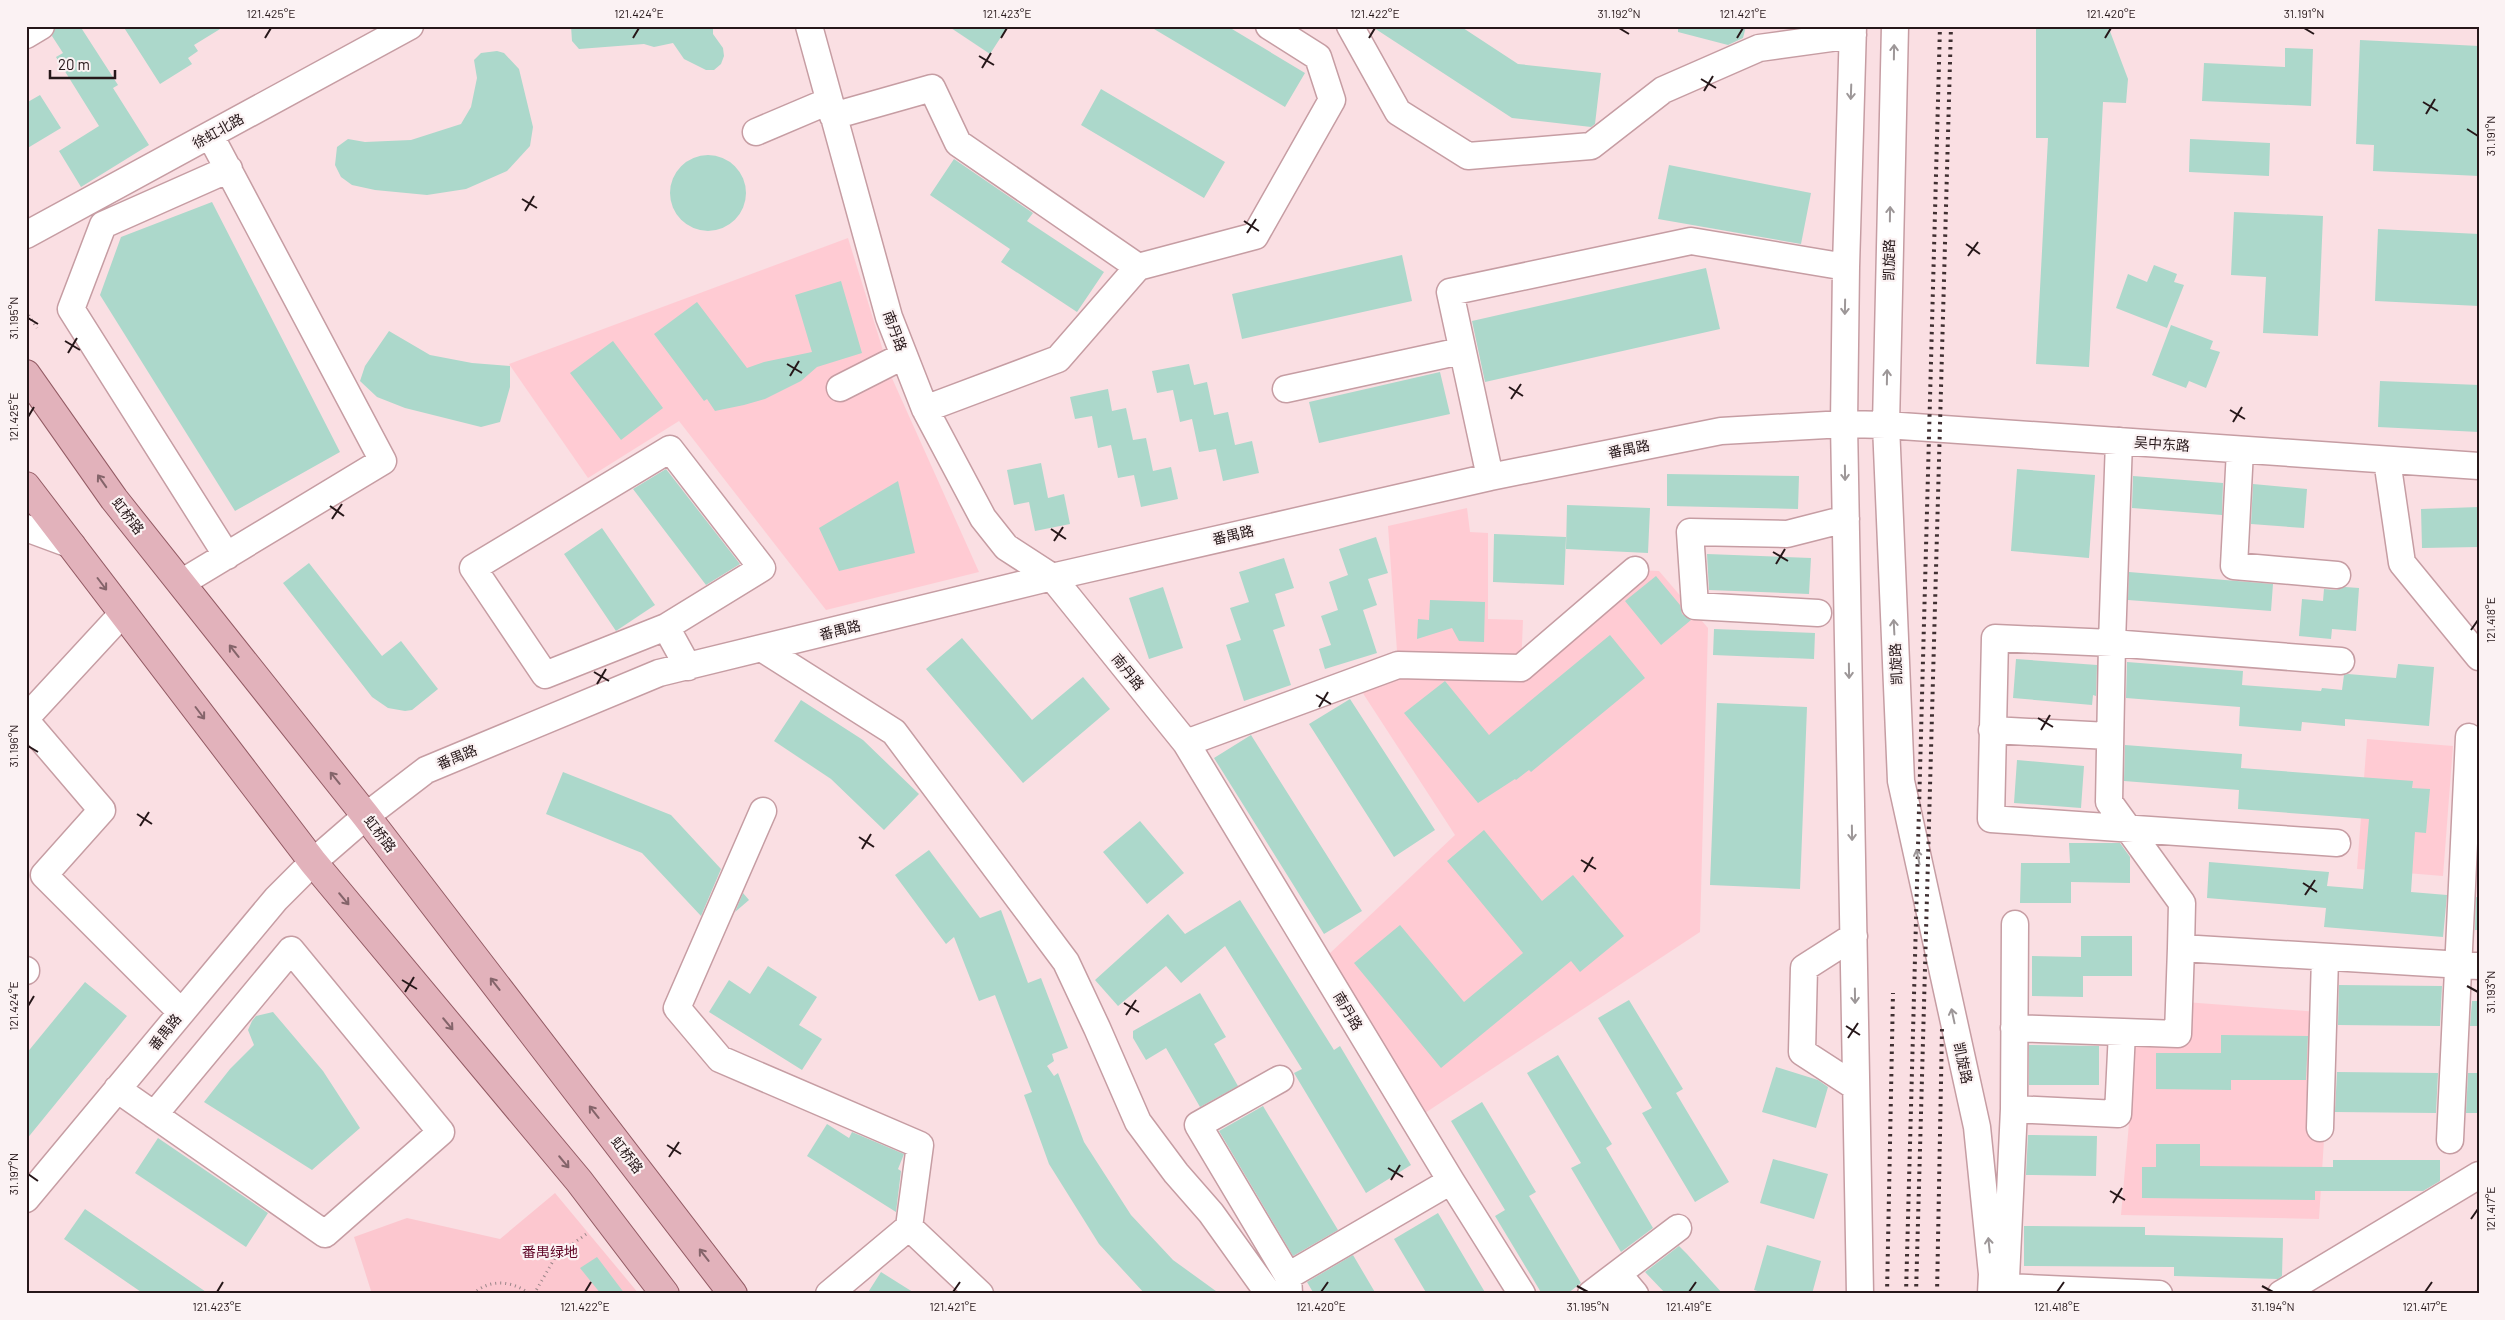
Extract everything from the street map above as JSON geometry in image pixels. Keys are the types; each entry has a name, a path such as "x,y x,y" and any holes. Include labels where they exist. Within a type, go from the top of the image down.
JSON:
{"main road":[{"name":"虹桥路","path":"26,374 114,498 366,816 733,1294"},
{"path":"26,486 313,862 579,1181 608,1222 665,1294"}],"street":[{"path":"26,35 41,26"},
{"name":"徐虹北路","path":"26,235 410,26"},
{"name":"南丹路","path":"809,26 888,317 924,408 983,518 1006,547 1052,577 1186,743 1451,1181 1522,1294"},
{"path":"924,408 1058,359 1138,267 1255,236 1332,100 1318,57 1269,26"},
{"path":"1350,26 1398,112 1468,156 1591,146 1663,90 1763,37 1853,31 1846,267 1844,424 1860,1294"},
{"name":"凯旋路","path":"1895,26 1886,426 1901,781 1977,1127 1992,1274 2001,1292"},
{"path":"756,132 831,108 932,88 958,143 1138,267"},
{"path":"181,583 383,461 210,135"},
{"path":"227,556 71,309 103,225 229,169"},
{"path":"1490,477 1461,351 1450,292 1691,241 1846,267"},
{"path":"1286,389 1461,351"},
{"path":"840,388 903,356"},
{"name":"吴中东路","path":"1844,424 2479,466"},
{"name":"番禺路","path":"26,1199 276,899 313,862 366,816 426,770 659,674 1052,577 1490,477 1721,431 1844,424"},
{"path":"2014,1028 2178,1034 2182,903 2108,802 2119,441"},
{"path":"670,449 762,568 666,627 545,676 473,568 670,449"},
{"path":"2240,450 2234,566 2337,576"},
{"path":"2387,460 2402,563 2479,657"},
{"path":"1818,613 1696,606 1690,532 1787,534 1846,519"},
{"path":"26,528 72,545"},
{"path":"1186,743 1398,665 1521,668 1635,570"},
{"path":"123,613 26,719 102,810 44,875 181,1012"},
{"path":"666,627 688,667"},
{"path":"2337,843 1991,819 1992,730 1995,638 2112,643 2341,661"},
{"path":"763,649 894,732 1066,962 1138,1122 1176,1173 1211,1212 1269,1294"},
{"path":"1992,730 2109,736"},
{"path":"2450,1140 2468,965 2469,737 2479,745"},
{"path":"763,811 677,1008 720,1059 920,1145 909,1227 829,1294"},
{"path":"2015,924 2014,1109 2001,1292 2158,1294"},
{"path":"1854,936 1804,968 1802,1052 1856,1087"},
{"path":"2181,948 2468,965"},
{"path":"117,1089 154,1116 325,1234 441,1132 292,950 154,1116"},
{"path":"2320,1128 2325,958"},
{"path":"2014,1109 2118,1114 2122,1032"},
{"path":"1280,1079 1198,1126 1289,1285 1451,1181"},
{"path":"2281,1294 2479,1175"},
{"path":"909,1227 980,1294"},
{"path":"1591,1294 1627,1284 1678,1228"}],"path":[{"path":"26,310 37,328"},
{"path":"473,1294 491,1284 506,1283 520,1287 532,1294 556,1256 593,1229 608,1222"}],"shaded area":[{"path":"848,238 891,376 979,572 826,610 679,421 588,478 509,364"},
{"path":"1467,508 1470,532 1488,533 1488,619 1523,620 1521,668 1635,570 1659,571 1708,628 1700,932 1425,1113 1328,955 1455,835 1355,681 1398,665 1388,526"},
{"path":"2367,739 2453,746 2443,876 2357,869"},
{"path":"2185,1002 2332,1013 2319,1219 2121,1215 2131,1100 2134,1032 2178,1034"}],"green space":[{"name":"番禺绿地","path":"555,1193 639,1294 372,1294 354,1237 407,1218 500,1239"}],"building":[{"path":"56,26 80,26 118,85 113,88 149,145 81,187 59,151 99,126 56,57 63,53 52,36"},
{"path":"123,26 225,26 194,45 198,51 188,58 192,64 160,84"},
{"path":"571,26 713,26 713,34 723,48 724,56 721,64 714,70 706,70 684,59 673,43 654,47 644,44 579,49 572,41"},
{"path":"948,26 1008,26 990,54"},
{"path":"1149,26 1227,26 1305,73 1285,107"},
{"path":"1371,26 1460,26 1518,64 1601,73 1595,124 1591,127 1512,118"},
{"path":"1678,26 1746,26 1743,38 1728,45 1678,32"},
{"path":"2036,26 2108,26 2128,79 2126,103 2103,102 2089,367 2036,364 2048,138 2036,138"},
{"path":"2360,40 2479,46 2479,176 2373,171 2374,145 2356,144"},
{"path":"2285,48 2313,49 2311,106 2202,101 2204,63 2285,67"},
{"path":"497,51 504,53 519,69 533,127 530,146 507,171 466,189 427,195 375,190 352,185 341,177 335,165 337,147 348,139 365,142 411,140 461,124 471,107 477,78 474,60 481,53"},
{"path":"1101,89 1225,162 1204,198 1081,125"},
{"path":"40,95 61,128 26,149 26,103"},
{"path":"2190,139 2270,143 2269,176 2189,172"},
{"path":"701,155 715,155 729,161 740,172 746,186 743,208 735,220 715,231 701,231 687,225 676,214 670,200 670,186 676,172 687,161"},
{"path":"954,159 1033,213 1027,221 1104,272 1077,312 1001,262 1010,249 930,195"},
{"path":"1669,165 1811,193 1801,244 1658,219"},
{"path":"212,202 340,452 235,511 100,295 121,237"},
{"path":"2234,212 2323,216 2318,336 2263,333 2266,277 2231,275"},
{"path":"2378,229 2479,234 2479,306 2375,301"},
{"path":"1402,255 1412,301 1242,339 1232,294"},
{"path":"2154,265 2177,274 2174,282 2184,285 2167,328 2116,308 2128,274 2147,282"},
{"path":"1706,268 1720,329 1485,382 1472,321"},
{"path":"841,281 862,353 817,367 801,381 765,399 744,405 715,411 707,399 704,401 654,334 697,302 747,368 764,362 812,352 795,295"},
{"path":"2171,325 2213,341 2210,349 2220,352 2206,388 2189,381 2186,388 2152,375"},
{"path":"389,331 430,355 472,363 510,366 510,387 500,422 481,427 405,408 377,397 360,381 365,366"},
{"path":"613,341 663,408 621,440 570,373"},
{"path":"1189,364 1194,385 1207,382 1214,415 1228,412 1235,445 1252,441 1259,473 1223,481 1216,449 1199,452 1192,419 1180,422 1173,390 1157,393 1152,371"},
{"path":"1440,372 1450,414 1319,443 1309,402"},
{"path":"2380,381 2479,385 2479,432 2378,427"},
{"path":"1108,389 1112,411 1126,408 1133,440 1146,438 1153,471 1171,467 1178,499 1141,507 1134,475 1118,478 1111,445 1098,448 1092,416 1075,419 1070,397"},
{"path":"1041,463 1048,498 1064,494 1070,524 1035,531 1029,502 1014,505 1007,470"},
{"path":"666,469 740,564 706,585 633,489"},
{"path":"2017,469 2095,475 2089,558 2011,551"},
{"path":"1667,474 1799,476 1798,509 1667,506"},
{"path":"2133,476 2223,483 2222,515 2132,508"},
{"path":"898,481 915,553 839,571 819,528"},
{"path":"2253,484 2307,489 2304,528 2251,524"},
{"path":"1567,505 1650,508 1648,553 1566,549"},
{"path":"2479,507 2479,547 2422,548 2421,509"},
{"path":"602,528 655,605 616,631 564,554"},
{"path":"1494,534 1566,537 1564,585 1493,582"},
{"path":"1376,537 1388,573 1368,579 1377,605 1363,610 1377,653 1325,669 1319,649 1331,645 1321,616 1338,610 1329,582 1348,575 1339,549"},
{"path":"1707,554 1811,558 1809,594 1709,590"},
{"path":"1284,558 1294,588 1275,594 1285,626 1273,630 1291,685 1244,701 1226,645 1241,640 1230,608 1249,602 1239,572"},
{"path":"309,563 382,656 401,641 438,689 412,710 405,711 388,708 372,697 283,583"},
{"path":"2129,572 2273,584 2271,611 2128,600"},
{"path":"1656,576 1680,605 1682,614 1691,620 1661,645 1625,601"},
{"path":"1163,587 1183,648 1149,659 1129,598"},
{"path":"2345,587 2359,588 2356,631 2332,629 2331,639 2299,636 2302,599 2323,601 2324,589 2336,590"},
{"path":"1430,600 1485,602 1484,642 1459,641 1452,628 1417,639 1418,619 1429,620"},
{"path":"1714,629 1815,633 1814,659 1713,655"},
{"path":"1610,635 1645,678 1531,772 1529,770 1478,803 1404,713 1445,681 1489,735"},
{"path":"962,638 1032,720 1083,677 1110,709 1023,783 926,669"},
{"path":"2016,659 2097,665 2096,696 2093,695 2092,705 2013,698"},
{"path":"2127,662 2243,671 2242,685 2321,691 2322,688 2342,690 2344,675 2348,674 2396,678 2398,664 2434,667 2429,726 2345,719 2345,726 2302,722 2301,731 2239,726 2240,707 2126,698"},
{"path":"1350,699 1435,830 1394,857 1309,724"},
{"path":"801,700 863,740 919,794 884,830 831,779 774,741"},
{"path":"1717,703 1807,707 1800,889 1710,885"},
{"path":"1251,735 1362,911 1324,934 1214,758"},
{"path":"2125,745 2242,754 2241,768 2413,781 2412,788 2430,789 2426,833 2415,832 2411,892 2447,895 2443,937 2324,927 2326,908 2207,898 2209,862 2329,872 2327,886 2363,889 2369,819 2238,809 2239,790 2124,781"},
{"path":"2017,760 2084,766 2081,808 2014,803"},
{"path":"563,772 671,815 721,869 701,916 642,853 546,814"},
{"path":"1140,821 1184,873 1147,904 1103,852"},
{"path":"1484,830 1542,901 1573,875 1624,936 1580,972 1571,961 1441,1068 1354,963 1400,925 1464,1002 1523,953 1447,861"},
{"path":"2069,843 2120,843 2130,857 2130,883 2071,882 2071,903 2020,903 2021,863 2070,863"},
{"path":"929,850 980,918 1001,910 1028,983 1041,978 1068,1048 1052,1054 1054,1061 1047,1066 1054,1076 1058,1073 1084,1142 1131,1215 1173,1260 1220,1294 1145,1294 1099,1244 1049,1164 1024,1095 1032,1092 995,995 979,1001 954,937 946,944 895,875"},
{"path":"743,893 749,900 735,912"},
{"path":"2476,897 2479,898 2479,930 2475,930"},
{"path":"1240,900 1334,1050 1340,1046 1411,1165 1366,1193 1294,1073 1302,1069 1225,946 1181,983 1166,966 1118,1006 1095,980 1168,914 1185,934"},
{"path":"2081,936 2132,936 2132,976 2083,976 2083,997 2032,996 2032,956 2081,957"},
{"path":"768,966 817,997 799,1025 822,1039 802,1070 709,1012 729,980 750,994"},
{"path":"85,982 127,1016 26,1140 26,1054"},
{"path":"2339,985 2442,986 2440,1026 2338,1025"},
{"path":"1200,993 1226,1037 1214,1044 1238,1086 1200,1107 1166,1048 1146,1060 1133,1038 1133,1031"},
{"path":"1629,1000 1683,1089 1676,1093 1729,1182 1695,1202 1642,1113 1652,1108 1598,1018"},
{"path":"2472,1001 2479,1001 2479,1026 2470,1026"},
{"path":"273,1012 323,1071 360,1128 312,1170 204,1102 230,1069 254,1045 248,1030 252,1021 256,1016"},
{"path":"2221,1035 2308,1036 2306,1080 2231,1080 2231,1090 2156,1089 2156,1053 2221,1053"},
{"path":"2029,1045 2099,1046 2099,1085 2029,1085"},
{"path":"1558,1055 1612,1144 1606,1148 1653,1228 1621,1252 1571,1168 1581,1163 1527,1073"},
{"path":"1776,1067 1818,1080 1828,1087 1816,1128 1762,1112"},
{"path":"2337,1072 2438,1073 2436,1113 2335,1112"},
{"path":"2468,1073 2479,1073 2479,1113 2466,1113"},
{"path":"1482,1102 1536,1192 1529,1196 1581,1283 1567,1294 1542,1294 1495,1216 1505,1210 1451,1121"},
{"path":"1263,1106 1338,1230 1293,1256 1219,1131"},
{"path":"827,1124 849,1138 852,1132 904,1154 898,1169 901,1171 896,1212 807,1156"},
{"path":"2028,1135 2097,1136 2096,1176 2026,1175"},
{"path":"158,1138 268,1213 246,1247 135,1173"},
{"path":"2156,1144 2200,1144 2200,1166 2333,1167 2333,1160 2440,1160 2440,1181 2423,1191 2315,1191 2315,1200 2142,1198 2142,1167 2156,1167"},
{"path":"1773,1159 1828,1174 1814,1219 1760,1203"},
{"path":"85,1209 209,1294 144,1294 64,1239"},
{"path":"1438,1213 1486,1294 1427,1294 1394,1239"},
{"path":"2024,1226 2145,1227 2145,1235 2283,1238 2282,1276 2278,1279 2174,1276 2174,1267 2024,1266"},
{"path":"1767,1245 1821,1261 1812,1294 1768,1294 1754,1290"},
{"path":"1679,1246 1723,1294 1666,1294 1645,1272"},
{"path":"1353,1255 1376,1294 1314,1294 1307,1282"},
{"path":"597,1257 625,1294 601,1294 580,1268"},
{"path":"881,1272 916,1294 867,1294"}],"railway":[{"path":"1906,1294 1940,26"},
{"path":"1916,1294 1951,26"},
{"path":"1887,1294 1893,993"},
{"path":"1937,1294 1942,1028"}]}
